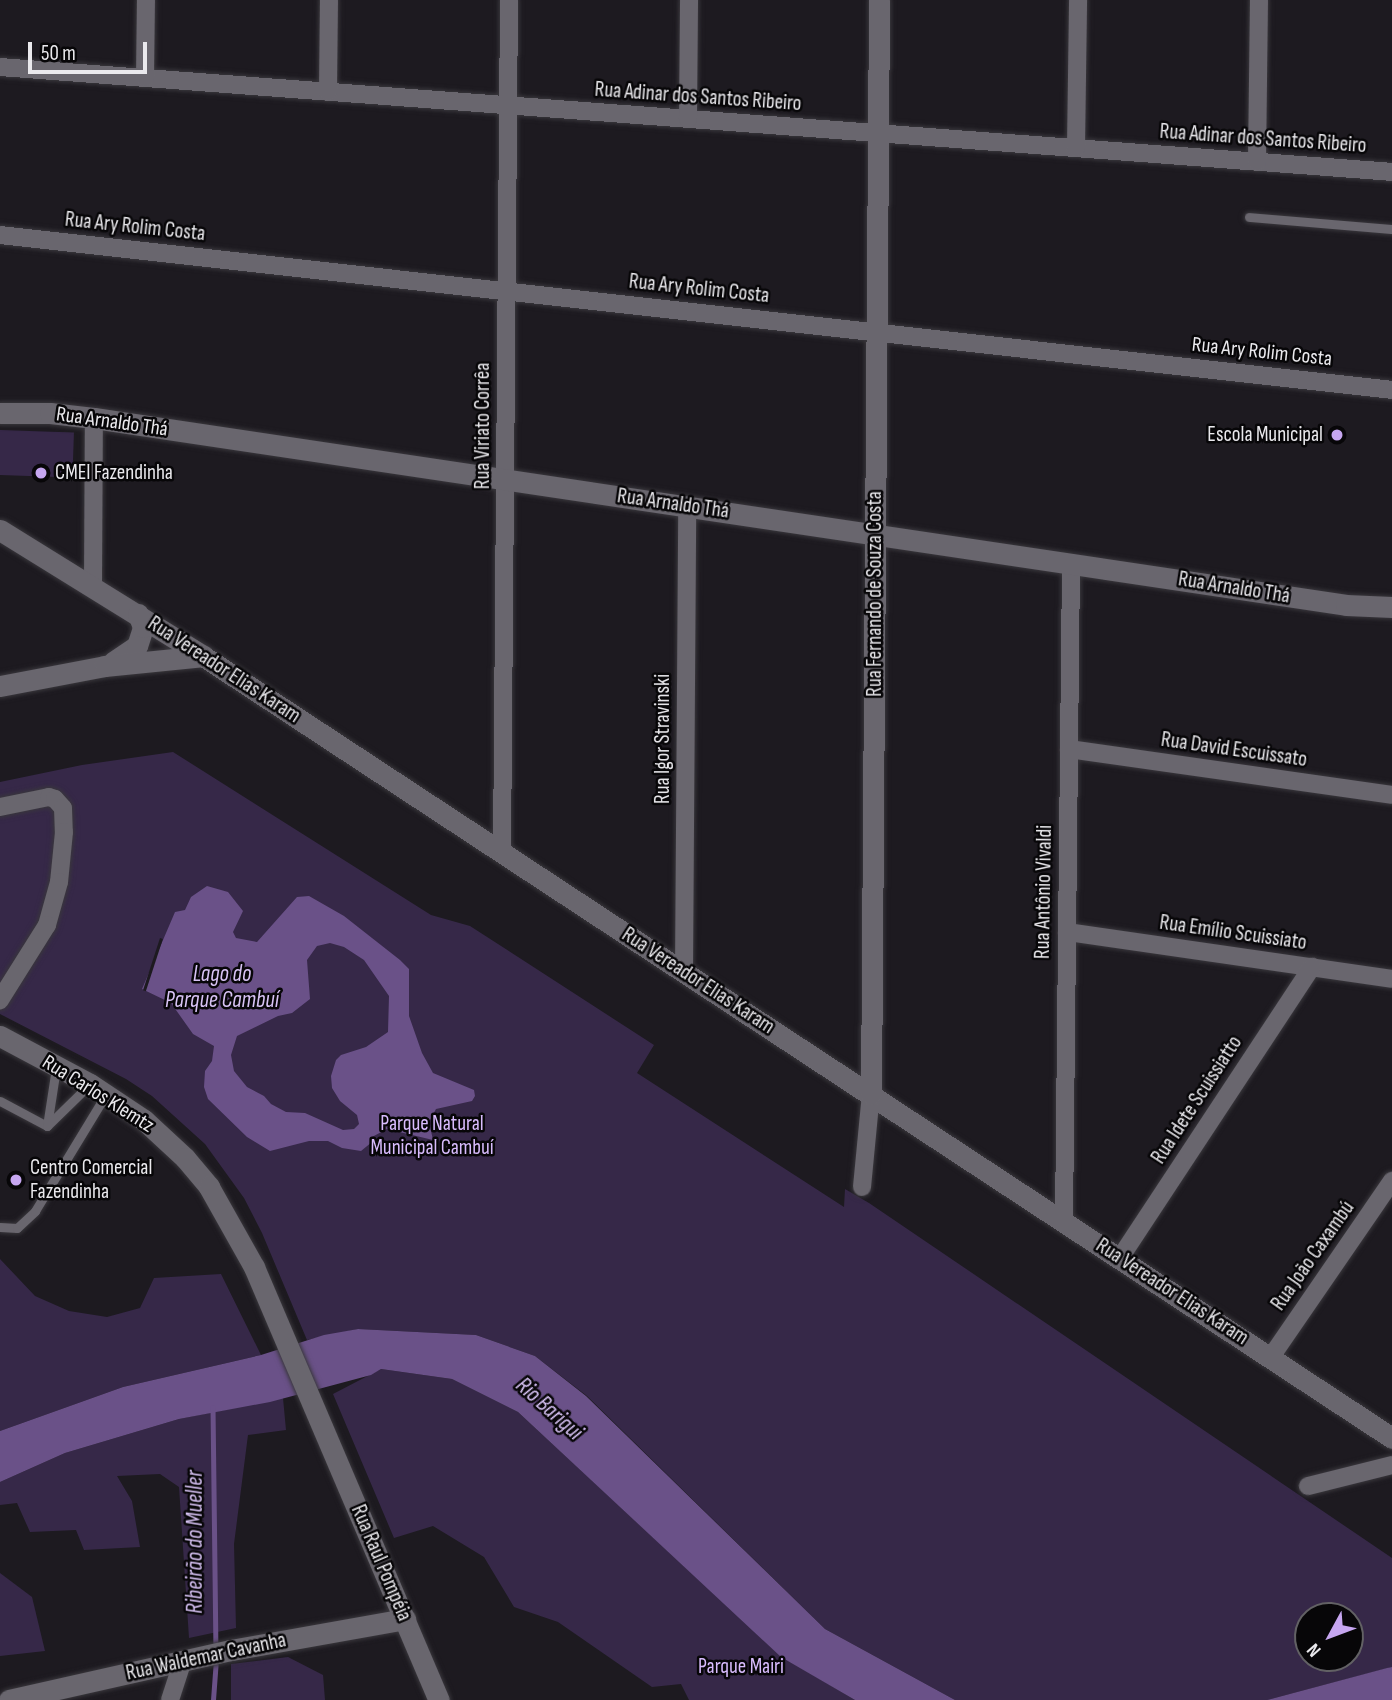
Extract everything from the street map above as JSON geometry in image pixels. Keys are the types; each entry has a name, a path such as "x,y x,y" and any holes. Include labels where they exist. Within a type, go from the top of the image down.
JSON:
{"main road":[{"name":"Rua Fernando de Souza Costa","path":"871,1094 879,0"},
{"name":"Rua Arnaldo Thá","path":"0,413 50,413 94,418 1346,605 1392,607"},
{"name":"Rua Vereador Elias Karam","path":"0,530 93,585 203,656 1392,1438"},
{"name":"Rua Arnaldo Thá","path":"1346,605 1392,618"},
{"path":"105,666 130,653 137,646 143,627 138,614"},
{"path":"0,686 105,666 203,656"},
{"name":"Rua Carlos Klemtz","path":"0,1036 98,1089 166,1138 209,1187 240,1237 322,1426"},
{"name":"Rua Raul Pompéia","path":"322,1426 439,1700"},
{"name":"Rua Waldemar Cavanha","path":"9,1700 191,1658 405,1619"}],"street":[{"path":"145,78 146,0"},
{"path":"328,92 329,0"},
{"name":"Rua Viriato Corrêa","path":"502,852 509,0"},
{"path":"688,119 689,0"},
{"path":"1076,148 1077,0"},
{"path":"1257,162 1259,0"},
{"name":"Rua Adinar dos Santos Ribeiro","path":"0,67 1392,172"},
{"name":"Rua Ary Rolim Costa","path":"0,235 1392,390"},
{"path":"93,585 94,418"},
{"name":"Rua Igor Stravinski","path":"684,972 687,506"},
{"name":"Rua Antônio Vivaldi","path":"1063,1221 1071,563"},
{"name":"Rua David Escuissato","path":"1069,749 1392,795"},
{"path":"0,807 49,797 55,799 63,808 64,832 59,882 50,915 31,955 0,1000"},
{"name":"Rua Emílio Scuissiato","path":"1067,932 1392,979"},
{"name":"Rua Idete Scuissiatto","path":"1120,1258 1312,967"},
{"name":"Rua Fernando de Souza Costa","path":"862,1187 871,1094"},
{"name":"Rua João Caxambú","path":"1271,1357 1392,1181"},
{"path":"1308,1486 1392,1465"},
{"path":"170,1700 191,1658"}],"lane":[{"path":"1249,217 1392,229"},
{"path":"47,1126 56,1066"},
{"path":"47,1126 98,1089"},
{"path":"0,1227 17,1228 35,1211 98,1089"},
{"path":"0,1101 47,1126"}],"green space":[{"path":"0,430 74,433 72,478 0,475"},
{"name":"Parque Natural Municipal Cambuí","path":"173,752 431,915 470,926 654,1045 637,1073 844,1207 845,1189 869,1203 1392,1558 1392,1667 1267,1700 955,1700 825,1629 587,1396 535,1356 476,1335 358,1329 307,1340 262,1233 244,1198 205,1144 152,1096 126,1079 0,1014 0,782 82,765"},
{"path":"0,1259 35,1296 69,1311 107,1317 140,1308 154,1278 221,1274 261,1355 123,1387 0,1431"},
{"name":"Parque Mairi","path":"381,1369 452,1379 518,1412 781,1656 855,1700 689,1700 681,1684 652,1687 558,1622 514,1607 484,1557 433,1526 394,1538 333,1394"},
{"path":"283,1398 286,1430 248,1435 234,1544 236,1628 189,1638 179,1487 160,1474 117,1476 132,1501 140,1547 84,1550 76,1530 30,1532 17,1503 0,1505 0,1482 65,1453 179,1419"},
{"path":"0,1573 32,1597 45,1651 0,1656"},
{"path":"288,1657 323,1675 325,1700 231,1700 231,1664"}],"water":[{"name":"Lago do Parque Cambuí","path":"207,886 228,892 243,911 233,932 236,938 257,942 297,897 309,896 344,916 409,969 409,1016 422,1053 433,1073 474,1090 472,1101 436,1109 429,1122 433,1140 387,1129 372,1137 372,1142 361,1151 342,1148 328,1141 309,1141 270,1151 247,1137 208,1099 204,1087 205,1071 212,1061 214,1046 193,1034 171,1003 142,989 175,912 185,910 191,897","holes":["330,943 344,947 364,960 389,996 388,1032 366,1047 341,1055 336,1060 331,1076 332,1088 340,1101 357,1115 359,1124 354,1129 343,1130 305,1113 286,1112 271,1104 264,1096 247,1087 234,1071 231,1055 237,1036 278,1016 292,1013 310,999 307,960 317,946"]},
{"name":"Rio Barigui","path":"358,1329 476,1335 535,1356 586,1396 825,1629 955,1700 855,1700 781,1657 518,1412 452,1379 381,1369 371,1375 270,1402 179,1419 65,1453 0,1482 0,1431 123,1387 261,1355 324,1335"},
{"path":"1392,1667 1392,1700 1267,1700 1387,1668"}],"pier":[{"path":"160,938 163,939 146,991 143,990"}],"waterway":[{"name":"Ribeirão do Mueller","path":"213,1407 216,1647"},
{"name":"Ribeirão do Mueller","path":"213,1700 216,1659"}],"place":[{"name":"Escola Municipal","path":"1337,435"},
{"name":"CMEI Fazendinha","path":"41,473"},
{"name":"Centro Comercial Fazendinha","path":"16,1180"}]}
